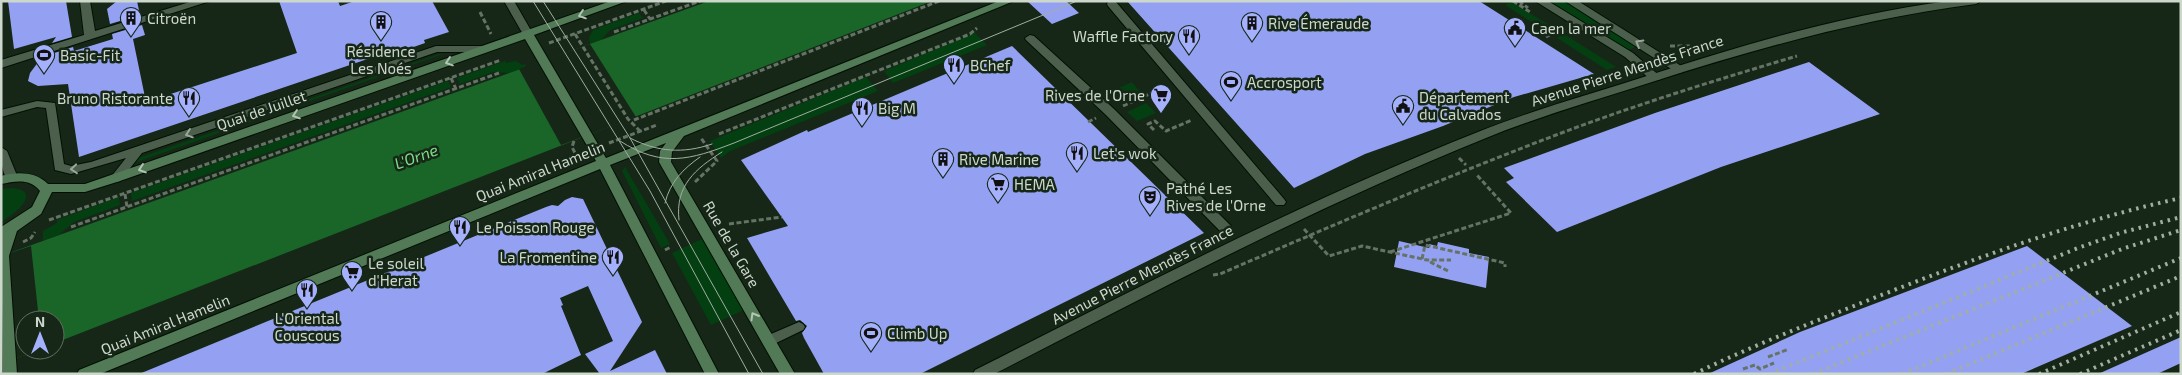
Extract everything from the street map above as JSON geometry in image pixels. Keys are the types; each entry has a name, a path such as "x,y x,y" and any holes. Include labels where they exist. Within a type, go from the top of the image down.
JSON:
{"main road":[{"name":"Quai de Juillet","path":"44,188 85,188 116,178 486,49 604,4 622,1"},
{"name":"Quai Amiral Hamelin","path":"84,374 603,163 1009,1"},
{"path":"528,34 603,163 712,374"},
{"name":"Rue de la Gare","path":"681,132 666,150 665,162 788,374"},
{"path":"7,179 31,178 39,181 44,188 45,197 27,219 6,231 2,256 10,367"}],"street":[{"path":"85,1 90,36"},
{"path":"1,64 205,1"},
{"path":"509,1 528,34"},
{"path":"1540,1 1628,55 1655,77"},
{"path":"1570,1 1680,69"},
{"name":"Avenue Pierre Mendès France","path":"980,374 1294,217 1488,133 1680,69 1823,28 1976,1"},
{"path":"1112,4 1280,202"},
{"path":"1030,38 1110,112 1226,229"},
{"path":"1,151 7,179"}],"lane":[{"name":"Quai de Juillet","path":"1,114 37,104 51,105 57,162 59,167 70,170 93,166 436,49 486,49"},
{"path":"116,178 137,151"},
{"path":"770,344 801,330"}],"path":[{"path":"553,42 666,1"},
{"path":"614,32 700,1"},
{"path":"634,120 939,1"},
{"path":"644,10 650,19"},
{"path":"480,12 492,37"},
{"path":"715,135 730,131 970,34 977,28"},
{"path":"1546,37 1558,30"},
{"path":"575,34 628,119 640,131 612,142"},
{"path":"1220,274 1557,135 1727,77 1797,56"},
{"path":"73,210 505,59"},
{"path":"71,227 499,73"},
{"path":"451,78 456,89"},
{"path":"1088,122 1177,81"},
{"path":"1154,130 1148,124 1155,121 1166,131 1204,114"},
{"path":"569,164 576,155 572,147 574,140"},
{"path":"704,142 717,161 710,169"},
{"path":"1459,158 1466,165"},
{"path":"1390,252 1511,212 1476,174"},
{"path":"125,194 127,207"},
{"path":"1294,217 1329,256 1362,246 1424,260 1450,272"},
{"path":"729,224 782,218"},
{"path":"1424,260 1425,245 1505,263 1505,267"},
{"path":"1424,260 1451,260"},
{"path":"1768,357 1789,349"},
{"path":"1744,369 1755,365 1760,369 1774,363"}],"shaded area":[{"path":"1549,1 1565,1 1637,46 1629,50"},
{"path":"1511,2 1551,26 1544,30 1505,5"},
{"path":"639,13 643,18 610,30 601,40 590,44 589,38 593,30"},
{"path":"975,33 987,45 893,83 884,71"},
{"path":"1564,34 1616,67 1607,70 1557,38"},
{"path":"443,54 134,163 138,158"},
{"path":"505,61 506,63 516,61 522,65 526,64 525,67 510,73 493,72 460,84 457,78"},
{"path":"866,77 878,91 730,151 721,158 710,141"},
{"path":"448,81 451,87 132,201 131,193"},
{"path":"1132,82 1141,93 1119,103 1108,93"},
{"path":"1146,103 1156,113 1137,121 1127,112"},
{"path":"625,167 670,244 661,248 622,171"},
{"path":"12,188 21,190 26,194 26,198 19,209 1,222 1,189"},
{"path":"119,197 120,205 74,222 59,235 43,241 43,231 57,223 57,220"},
{"path":"704,238 744,310 711,325 672,253"}],"water":[{"name":"L'Orne","path":"709,1 932,1 65,339 65,310 15,310 15,359 1,364 1,256"}],"pier":[{"path":"590,44 636,117 561,145 519,69"},
{"path":"31,246 38,310 15,310 15,359 1,364 1,256"}],"building":[{"path":"8,1 66,1 72,37 52,43 56,37 14,49"},
{"path":"117,1 137,1 140,15 110,24 107,9"},
{"path":"279,1 338,1 340,6 355,1 432,1 449,32 424,40 425,43 408,49 406,46 79,157 68,84 38,86 28,81 30,73 42,57 73,47 74,51 113,39 112,34 142,25 145,35 133,39 146,102 297,53"},
{"path":"1027,1 1066,1 1079,13 1052,24"},
{"path":"1127,1 1479,1 1594,74 1514,97 1443,126 1365,154 1294,188"},
{"path":"1012,46 1204,233 920,374 824,374 802,333 807,326 800,320 796,321 747,238 788,226 741,160 807,130 808,132"},
{"path":"1809,62 1880,114 1721,167 1557,232 1506,182 1514,178 1504,168 1655,113"},
{"path":"572,197 583,199 642,322 610,371 655,350 667,374 600,374 585,354 613,341 588,286 560,298 563,305 561,306 581,355 542,374 139,374 546,207 558,206"},
{"path":"1399,241 1429,248 1429,244 1437,246 1438,242 1469,249 1469,253 1489,257 1486,288 1394,267"},
{"path":"2027,246 2132,326 2021,374 1708,374 1800,332"},
{"path":"2181,337 2181,363 2157,374 2098,374"}],"tram line":[{"path":"533,1 650,191 749,374"},
{"path":"543,1 630,138"},
{"path":"637,151 663,158 690,157 704,154 1077,1"},
{"path":"630,138 640,143 670,150 691,149 712,144"},
{"path":"630,138 637,151"},
{"path":"620,141 637,151"},
{"path":"637,151 666,201"},
{"path":"679,220 680,197 689,180 703,165 722,152"},
{"path":"666,201 674,182 688,166 700,157"},
{"path":"666,201 763,374"}],"railway":[{"path":"1694,374 1809,324 1991,254 2066,229 2181,198"},
{"path":"1769,374 2078,248 2120,233 2181,217"},
{"path":"1813,374 2122,249 2181,230"},
{"path":"1902,374 2181,258"},
{"path":"1946,374 2181,276"},
{"path":"2039,374 2181,312"},
{"path":"2080,374 2181,330"}],"place":[{"name":"Citroën","path":"131,37"},
{"name":"Résidence Les Noés","path":"381,41"},
{"name":"Rive Émeraude","path":"1252,42"},
{"name":"Caen la mer","path":"1515,47"},
{"name":"Waffle Factory","path":"1189,55"},
{"name":"Basic-Fit","path":"44,74"},
{"name":"BChef","path":"954,84"},
{"name":"Accrosport","path":"1231,101"},
{"name":"Rives de l'Orne","path":"1161,114"},
{"name":"Bruno Ristorante","path":"189,117"},
{"name":"Département du Calvados","path":"1403,125"},
{"name":"Big M","path":"862,127"},
{"name":"Let's wok","path":"1077,172"},
{"name":"Rive Marine","path":"943,178"},
{"name":"HEMA","path":"998,203"},
{"name":"Pathé Les Rives de l'Orne","path":"1150,216"},
{"name":"Le Poisson Rouge","path":"460,246"},
{"name":"La Fromentine","path":"613,276"},
{"name":"Le soleil d'Herat","path":"352,291"},
{"name":"L'Oriental Couscous","path":"307,309"},
{"name":"Climb Up","path":"871,352"}]}
